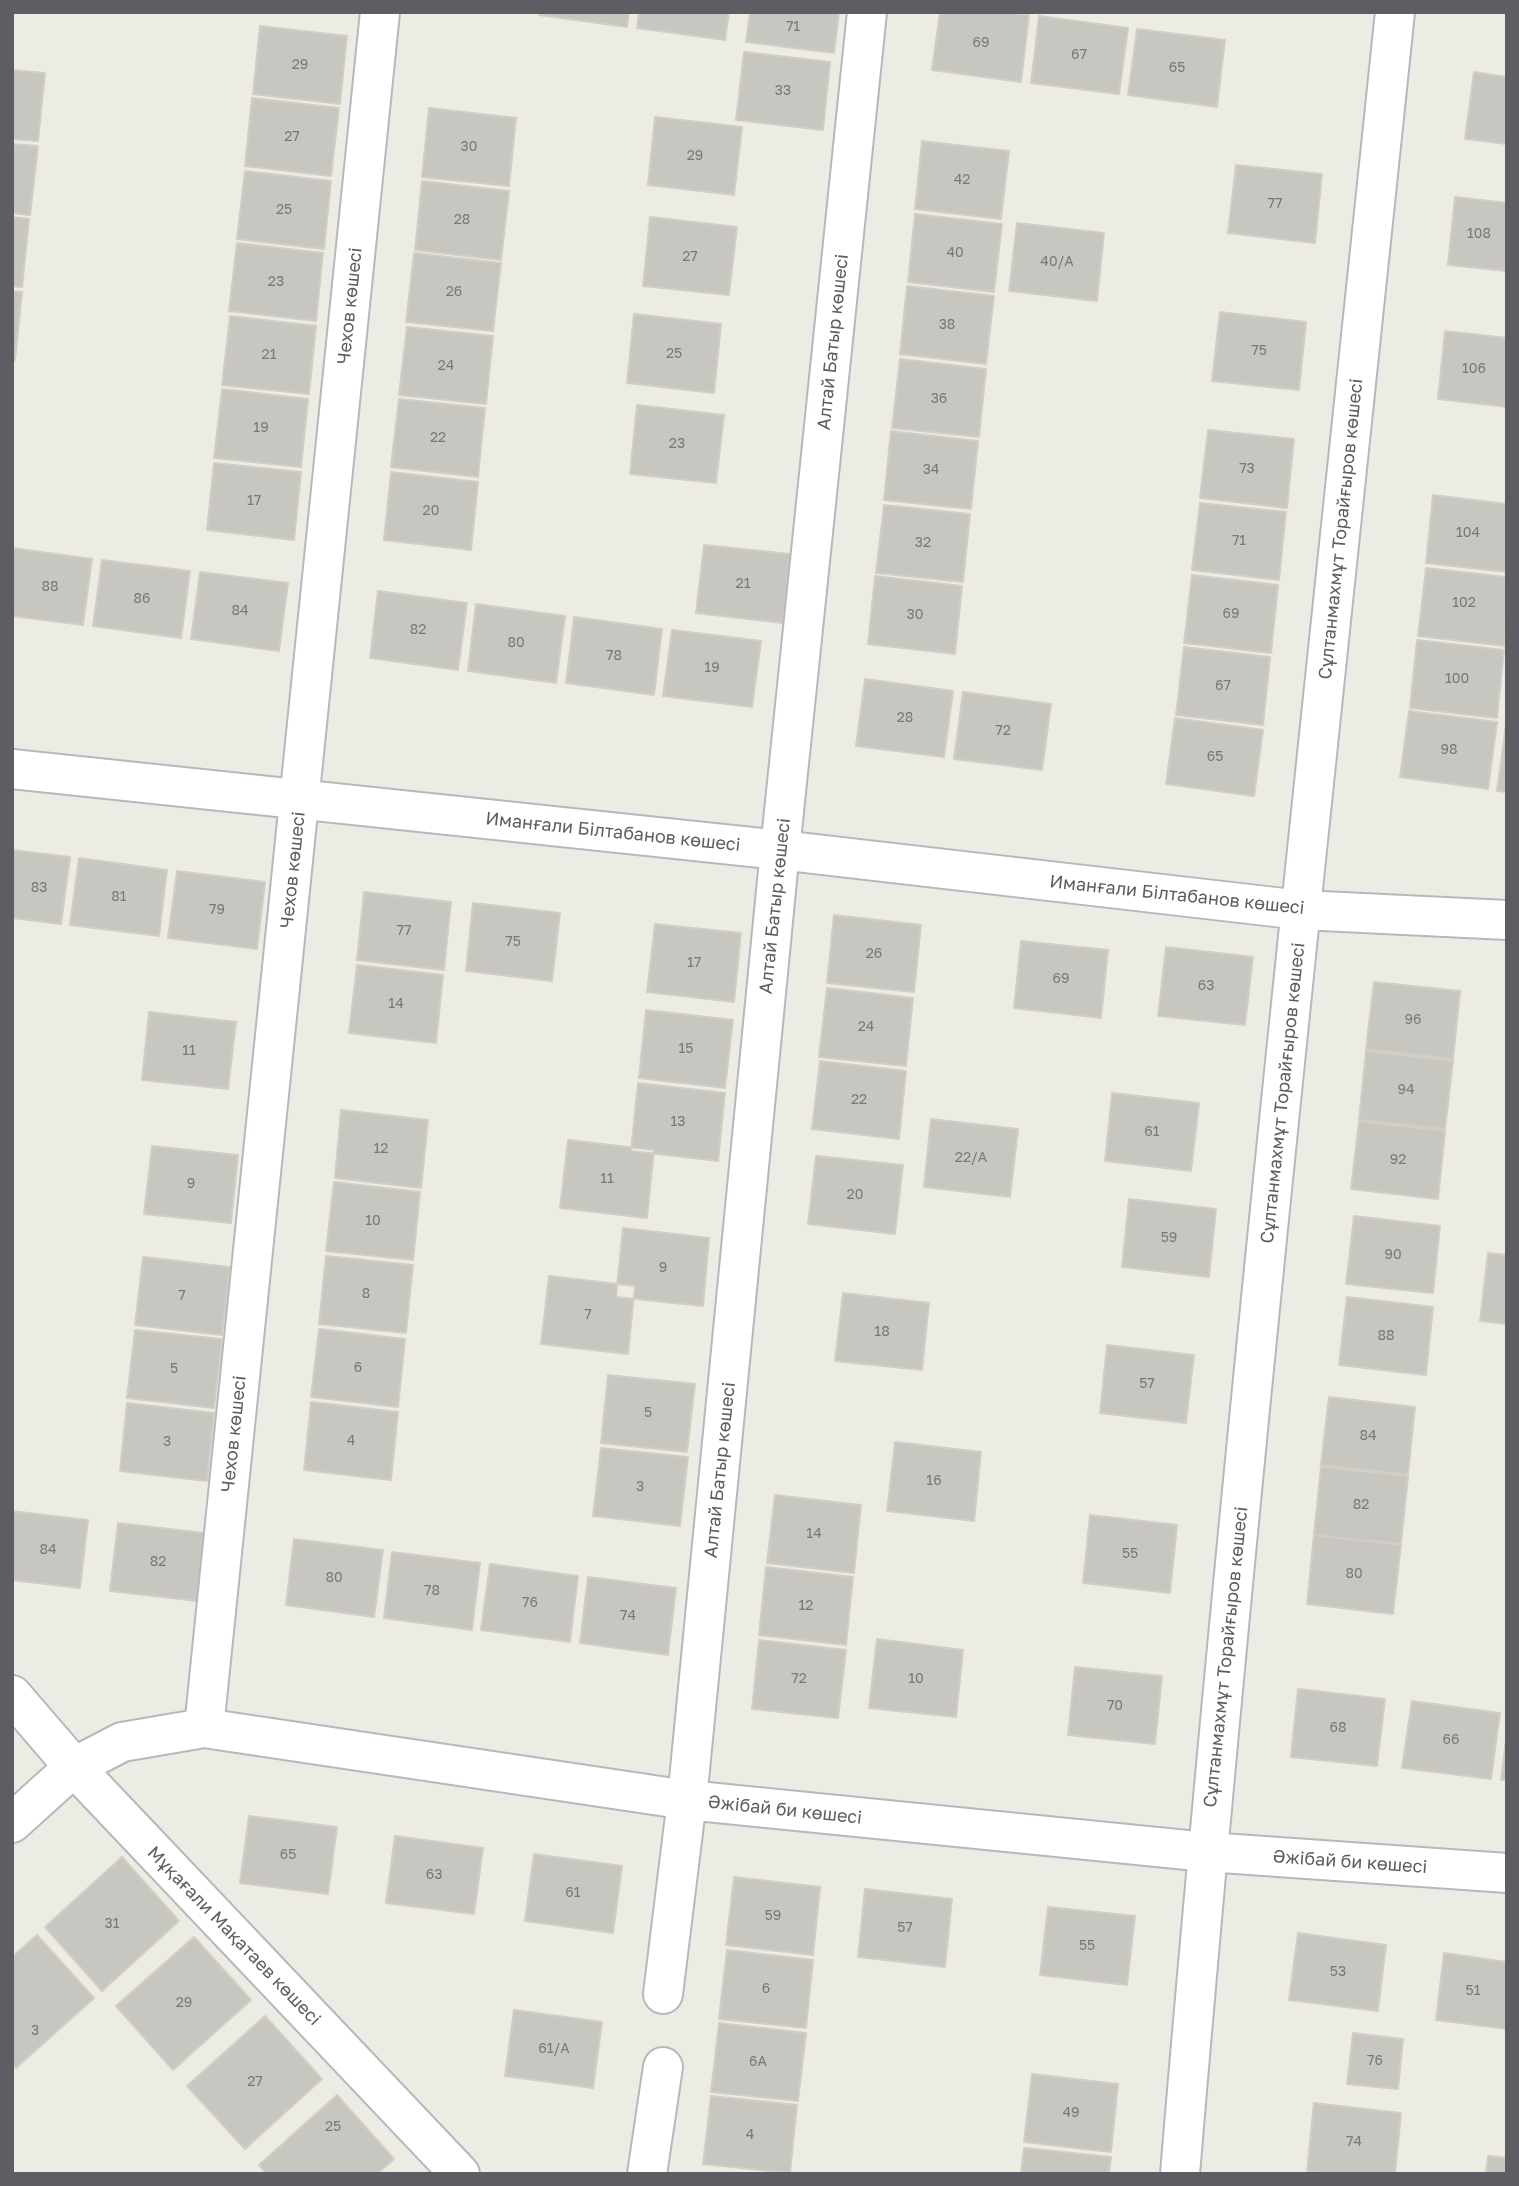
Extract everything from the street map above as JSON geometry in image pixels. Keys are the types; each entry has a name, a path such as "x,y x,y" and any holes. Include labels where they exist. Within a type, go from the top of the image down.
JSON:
{"street":[{"name":"Чехов көшесі","path":"204,1728 380,12"},
{"name":"Алтай Батыр көшесі","path":"663,1994 687,1800 780,850 867,12"},
{"name":"Сұлтанмахмұт Торайғыров көшесі","path":"1180,2174 1207,1853 1301,910 1395,12"},
{"name":"Иманғали Білтабанов көшесі","path":"12,769 780,850 1301,910 1507,920"},
{"name":"Мұқағали Мақатаев көшесі","path":"12,1695 74,1767 460,2174"},
{"name":"Әжібай би көшесі","path":"12,1823 74,1767 122,1742 204,1728 687,1800 1207,1853 1507,1873"},
{"path":"647,2174 663,2067"}],"building":[{"path":"540,12 629,12 627,27 539,15"},
{"path":"639,12 729,12 725,40 637,28"},
{"path":"750,12 839,12 834,53 746,42"},
{"path":"940,12 1008,12 1029,15 1021,82 932,70"},
{"path":"1039,16 1128,28 1119,94 1031,83"},
{"path":"260,26 347,36 340,104 253,94"},
{"path":"1137,29 1225,40 1217,107 1128,95"},
{"path":"744,52 830,62 823,130 736,120"},
{"path":"12,70 45,73 38,141 12,139"},
{"path":"1474,72 1507,77 1507,144 1465,139"},
{"path":"252,98 339,108 331,176 245,166"},
{"path":"429,108 516,118 509,186 422,177"},
{"path":"655,117 742,127 734,195 648,185"},
{"path":"922,141 1009,151 1001,219 915,209"},
{"path":"12,144 38,146 30,215 12,213"},
{"path":"1236,165 1322,174 1315,243 1228,233"},
{"path":"245,171 331,181 324,249 237,239"},
{"path":"422,181 509,191 501,260 415,250"},
{"path":"1455,197 1507,203 1507,271 1448,265"},
{"path":"915,214 1002,224 994,292 908,282"},
{"path":"12,217 29,219 22,287 12,286"},
{"path":"650,217 737,227 729,295 643,286"},
{"path":"1017,223 1104,233 1097,301 1009,291"},
{"path":"237,243 323,253 316,321 229,311"},
{"path":"414,253 501,263 493,331 406,322"},
{"path":"907,286 994,296 986,364 900,354"},
{"path":"12,291 22,292 15,360 12,360"},
{"path":"1220,312 1306,322 1299,390 1212,381"},
{"path":"634,314 721,324 714,393 627,383"},
{"path":"230,316 316,326 309,394 222,385"},
{"path":"407,327 493,336 486,404 399,395"},
{"path":"1445,331 1507,338 1507,407 1438,399"},
{"path":"900,359 986,369 979,437 892,428"},
{"path":"222,389 308,399 301,467 214,458"},
{"path":"399,399 485,408 478,477 391,467"},
{"path":"637,405 724,415 716,483 630,474"},
{"path":"1208,430 1294,439 1287,508 1200,498"},
{"path":"891,431 978,441 971,509 884,500"},
{"path":"214,463 301,472 294,540 207,530"},
{"path":"391,472 478,482 471,550 384,540"},
{"path":"1433,495 1507,504 1507,572 1426,563"},
{"path":"1200,503 1286,512 1279,580 1192,570"},
{"path":"884,505 970,514 963,582 876,573"},
{"path":"704,545 790,554 783,623 696,613"},
{"path":"12,548 92,559 83,625 12,616"},
{"path":"102,560 190,571 181,638 93,626"},
{"path":"1426,568 1507,577 1505,646 1418,636"},
{"path":"200,572 288,583 279,651 191,639"},
{"path":"1192,575 1278,585 1271,653 1184,643"},
{"path":"875,576 962,586 955,654 868,644"},
{"path":"378,591 467,603 458,670 370,658"},
{"path":"476,604 565,616 556,683 468,671"},
{"path":"574,617 662,629 654,695 566,683"},
{"path":"672,630 761,641 752,707 663,696"},
{"path":"1417,640 1504,650 1497,718 1410,708"},
{"path":"1184,647 1270,657 1263,725 1176,715"},
{"path":"865,679 953,691 944,757 856,746"},
{"path":"963,692 1051,704 1042,770 954,759"},
{"path":"1409,711 1497,722 1488,789 1400,777"},
{"path":"1175,718 1263,730 1254,796 1166,784"},
{"path":"1507,725 1507,792 1497,791"},
{"path":"12,850 70,857 61,924 12,918"},
{"path":"79,858 167,870 159,936 70,925"},
{"path":"177,871 265,882 257,949 168,938"},
{"path":"364,892 451,902 444,970 357,960"},
{"path":"473,903 560,913 552,981 466,971"},
{"path":"834,915 921,925 914,992 827,983"},
{"path":"655,924 741,933 734,1002 647,992"},
{"path":"1021,941 1108,950 1101,1018 1014,1008"},
{"path":"1166,947 1253,957 1245,1025 1158,1016"},
{"path":"357,965 443,975 436,1043 349,1033"},
{"path":"1374,982 1460,991 1453,1059 1366,1049"},
{"path":"827,988 913,998 906,1066 819,1057"},
{"path":"646,1010 733,1020 725,1088 639,1078"},
{"path":"149,1012 236,1022 228,1089 142,1080"},
{"path":"1366,1051 1453,1061 1445,1129 1359,1120"},
{"path":"820,1061 906,1071 899,1139 812,1129"},
{"path":"638,1083 725,1093 718,1161 631,1151"},
{"path":"1112,1093 1199,1103 1191,1171 1105,1161"},
{"path":"341,1110 428,1120 421,1188 335,1178"},
{"path":"931,1119 1018,1129 1010,1197 924,1187"},
{"path":"1359,1121 1445,1131 1438,1199 1351,1189"},
{"path":"568,1140 654,1150 647,1218 560,1208"},
{"path":"152,1146 238,1155 231,1223 144,1214"},
{"path":"816,1156 903,1165 895,1234 808,1224"},
{"path":"334,1182 420,1192 413,1260 326,1251"},
{"path":"1129,1199 1216,1209 1209,1277 1122,1267"},
{"path":"1354,1216 1440,1226 1433,1293 1346,1284"},
{"path":"623,1228 709,1238 703,1306 616,1297"},
{"path":"1488,1253 1507,1255 1507,1324 1480,1321"},
{"path":"326,1256 413,1265 406,1333 319,1324"},
{"path":"143,1257 230,1267 222,1335 135,1325"},
{"path":"549,1276 635,1286 628,1354 541,1344"},
{"path":"843,1293 929,1303 922,1370 835,1361"},
{"path":"1347,1297 1433,1307 1426,1375 1339,1365"},
{"path":"319,1329 405,1339 398,1407 311,1397"},
{"path":"135,1330 222,1339 214,1408 127,1398"},
{"path":"1107,1345 1194,1355 1186,1423 1100,1413"},
{"path":"608,1375 695,1384 687,1452 601,1443"},
{"path":"1329,1397 1415,1407 1408,1475 1321,1465"},
{"path":"311,1402 398,1412 391,1480 304,1470"},
{"path":"127,1403 214,1413 207,1481 120,1471"},
{"path":"895,1442 981,1452 974,1521 887,1511"},
{"path":"601,1448 688,1457 680,1526 593,1516"},
{"path":"1321,1467 1408,1476 1401,1544 1314,1535"},
{"path":"775,1495 861,1505 854,1573 767,1563"},
{"path":"12,1511 88,1520 80,1588 12,1580"},
{"path":"1090,1515 1177,1525 1170,1593 1083,1583"},
{"path":"118,1523 204,1533 197,1601 110,1591"},
{"path":"1314,1535 1401,1545 1393,1614 1307,1604"},
{"path":"294,1539 383,1550 374,1617 286,1605"},
{"path":"392,1552 480,1563 472,1630 384,1618"},
{"path":"490,1564 578,1576 570,1642 481,1630"},
{"path":"766,1567 853,1577 846,1645 759,1635"},
{"path":"588,1577 676,1588 668,1655 580,1643"},
{"path":"877,1639 963,1650 956,1717 869,1708"},
{"path":"759,1640 846,1650 838,1718 752,1709"},
{"path":"1075,1667 1162,1676 1155,1744 1068,1735"},
{"path":"1298,1689 1385,1699 1377,1766 1291,1757"},
{"path":"1412,1701 1500,1713 1491,1779 1402,1768"},
{"path":"1507,1732 1507,1780 1501,1780"},
{"path":"249,1816 337,1827 328,1894 240,1883"},
{"path":"395,1836 483,1848 474,1914 386,1903"},
{"path":"534,1854 622,1866 613,1933 525,1921"},
{"path":"122,1857 179,1921 102,1991 45,1927"},
{"path":"734,1877 820,1887 813,1955 726,1945"},
{"path":"865,1889 952,1899 945,1967 858,1957"},
{"path":"1048,1907 1135,1916 1127,1985 1040,1975"},
{"path":"1298,1933 1386,1945 1378,2011 1289,2000"},
{"path":"37,1935 94,1998 16,2068 12,2064 12,1957"},
{"path":"194,1937 251,2000 173,2070 116,2006"},
{"path":"727,1950 813,1960 806,2028 719,2019"},
{"path":"1444,1953 1507,1962 1507,2029 1436,2020"},
{"path":"514,2010 602,2022 593,2088 505,2076"},
{"path":"265,2016 322,2079 245,2149 187,2086"},
{"path":"719,2023 806,2033 798,2101 711,2092"},
{"path":"1353,2033 1403,2039 1398,2089 1347,2084"},
{"path":"1032,2074 1118,2084 1111,2152 1024,2142"},
{"path":"337,2095 394,2159 377,2174 267,2174 259,2165"},
{"path":"711,2096 797,2105 790,2173 703,2164"},
{"path":"1314,2103 1401,2113 1395,2174 1328,2174 1307,2171"},
{"path":"1024,2148 1111,2157 1109,2174 1021,2174"},
{"path":"1488,2156 1507,2158 1507,2174 1486,2174"}]}
